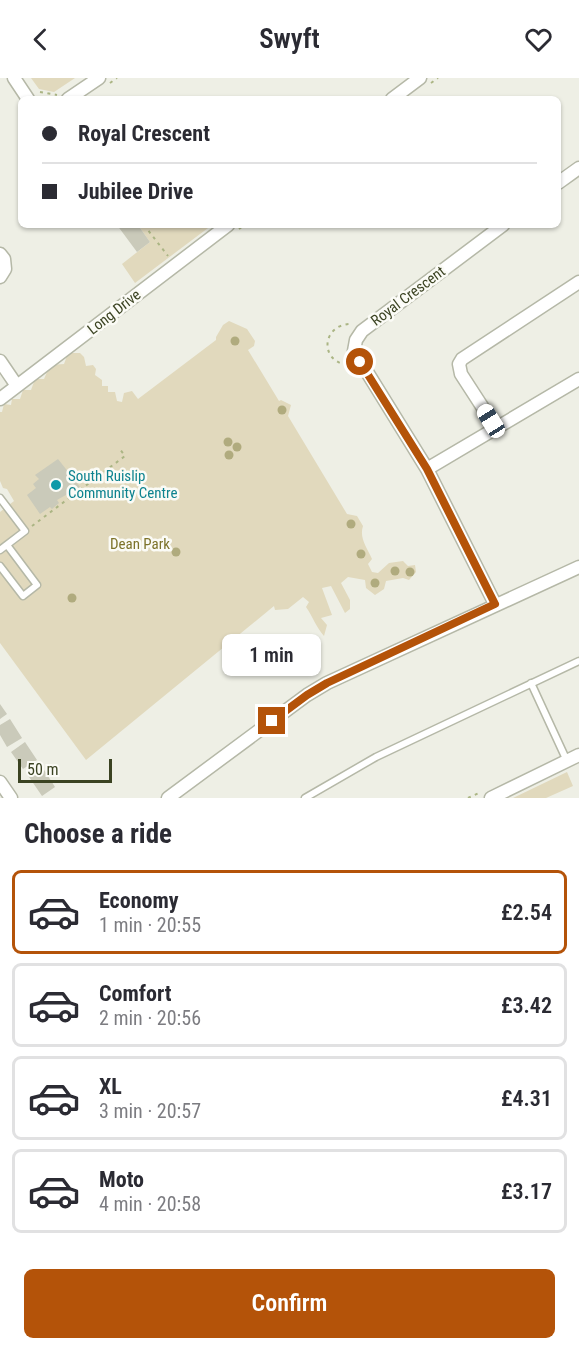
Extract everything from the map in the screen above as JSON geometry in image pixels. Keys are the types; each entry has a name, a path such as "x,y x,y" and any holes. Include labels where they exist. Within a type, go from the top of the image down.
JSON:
{"street":[{"path":"14,78 31,95"},
{"path":"64,96 99,78"},
{"path":"396,96 417,79"},
{"path":"561,181 579,168"},
{"name":"Long Drive","path":"0,399 224,228"},
{"name":"Royal Crescent","path":"495,604 427,469 350,342 499,228"},
{"path":"0,254 4,259 5,269 0,277"},
{"path":"496,428 461,374 459,364 462,359 579,282"},
{"path":"0,361 17,386"},
{"path":"427,469 579,379"},
{"path":"176,796 307,695 350,672 579,567"},
{"path":"491,798 504,795 579,755"},
{"path":"0,782 11,798"}],"lane":[{"path":"0,498 25,531 0,550"},
{"path":"0,566 23,596 37,585 7,545"},
{"path":"305,798 376,758 579,661"},
{"path":"531,683 567,761"}],"path":[{"path":"31,95 46,96"},
{"path":"144,228 169,258"},
{"path":"354,366 336,362 328,350 328,341 330,334 343,324 359,325"},
{"path":"25,531 125,456 119,448"}],"green space":[{"path":"31,78 75,78 54,92 39,89"},
{"path":"140,228 208,228 135,283 122,264 150,242"},
{"name":"Dean Park","path":"229,321 247,329 255,341 254,346 248,350 279,401 291,405 288,416 347,514 357,516 363,526 363,539 372,559 368,564 372,572 378,573 389,563 403,561 408,566 415,565 416,572 409,580 403,578 386,581 384,589 375,595 366,588 365,580 348,577 341,583 350,600 350,609 345,613 331,586 322,588 332,615 321,618 327,625 324,636 306,607 309,602 303,597 288,609 275,610 274,606 86,760 0,643 0,512 14,501 0,481 0,412 4,404 11,405 12,399 20,399 23,390 31,390 35,379 44,379 50,365 64,364 68,353 80,353 84,357 86,366 93,365 96,369 95,375 102,380 102,386 108,386 108,392 115,392 117,401 122,402 124,393 132,391 138,399 216,340 223,325"},
{"path":"567,772 573,786 546,798 513,798"}],"building":[{"path":"119,228 140,228 150,242 137,252"},
{"name":"South Ruislip Community Centre","path":"58,459 80,487 57,500 59,503 52,509 50,507 40,514 27,495 36,488 33,484 39,479 35,475"},
{"path":"0,704 7,714 0,719"},
{"path":"10,719 22,738 7,747 0,735 0,725"},
{"path":"25,742 37,760 23,769 11,752"},
{"path":"41,765 55,787 42,796 27,774"}],"place":[{"name":"South Ruislip Community Centre","path":"56,485"}],"route":[{"path":"272,721 327,683 495,604 427,469 360,362"}]}
